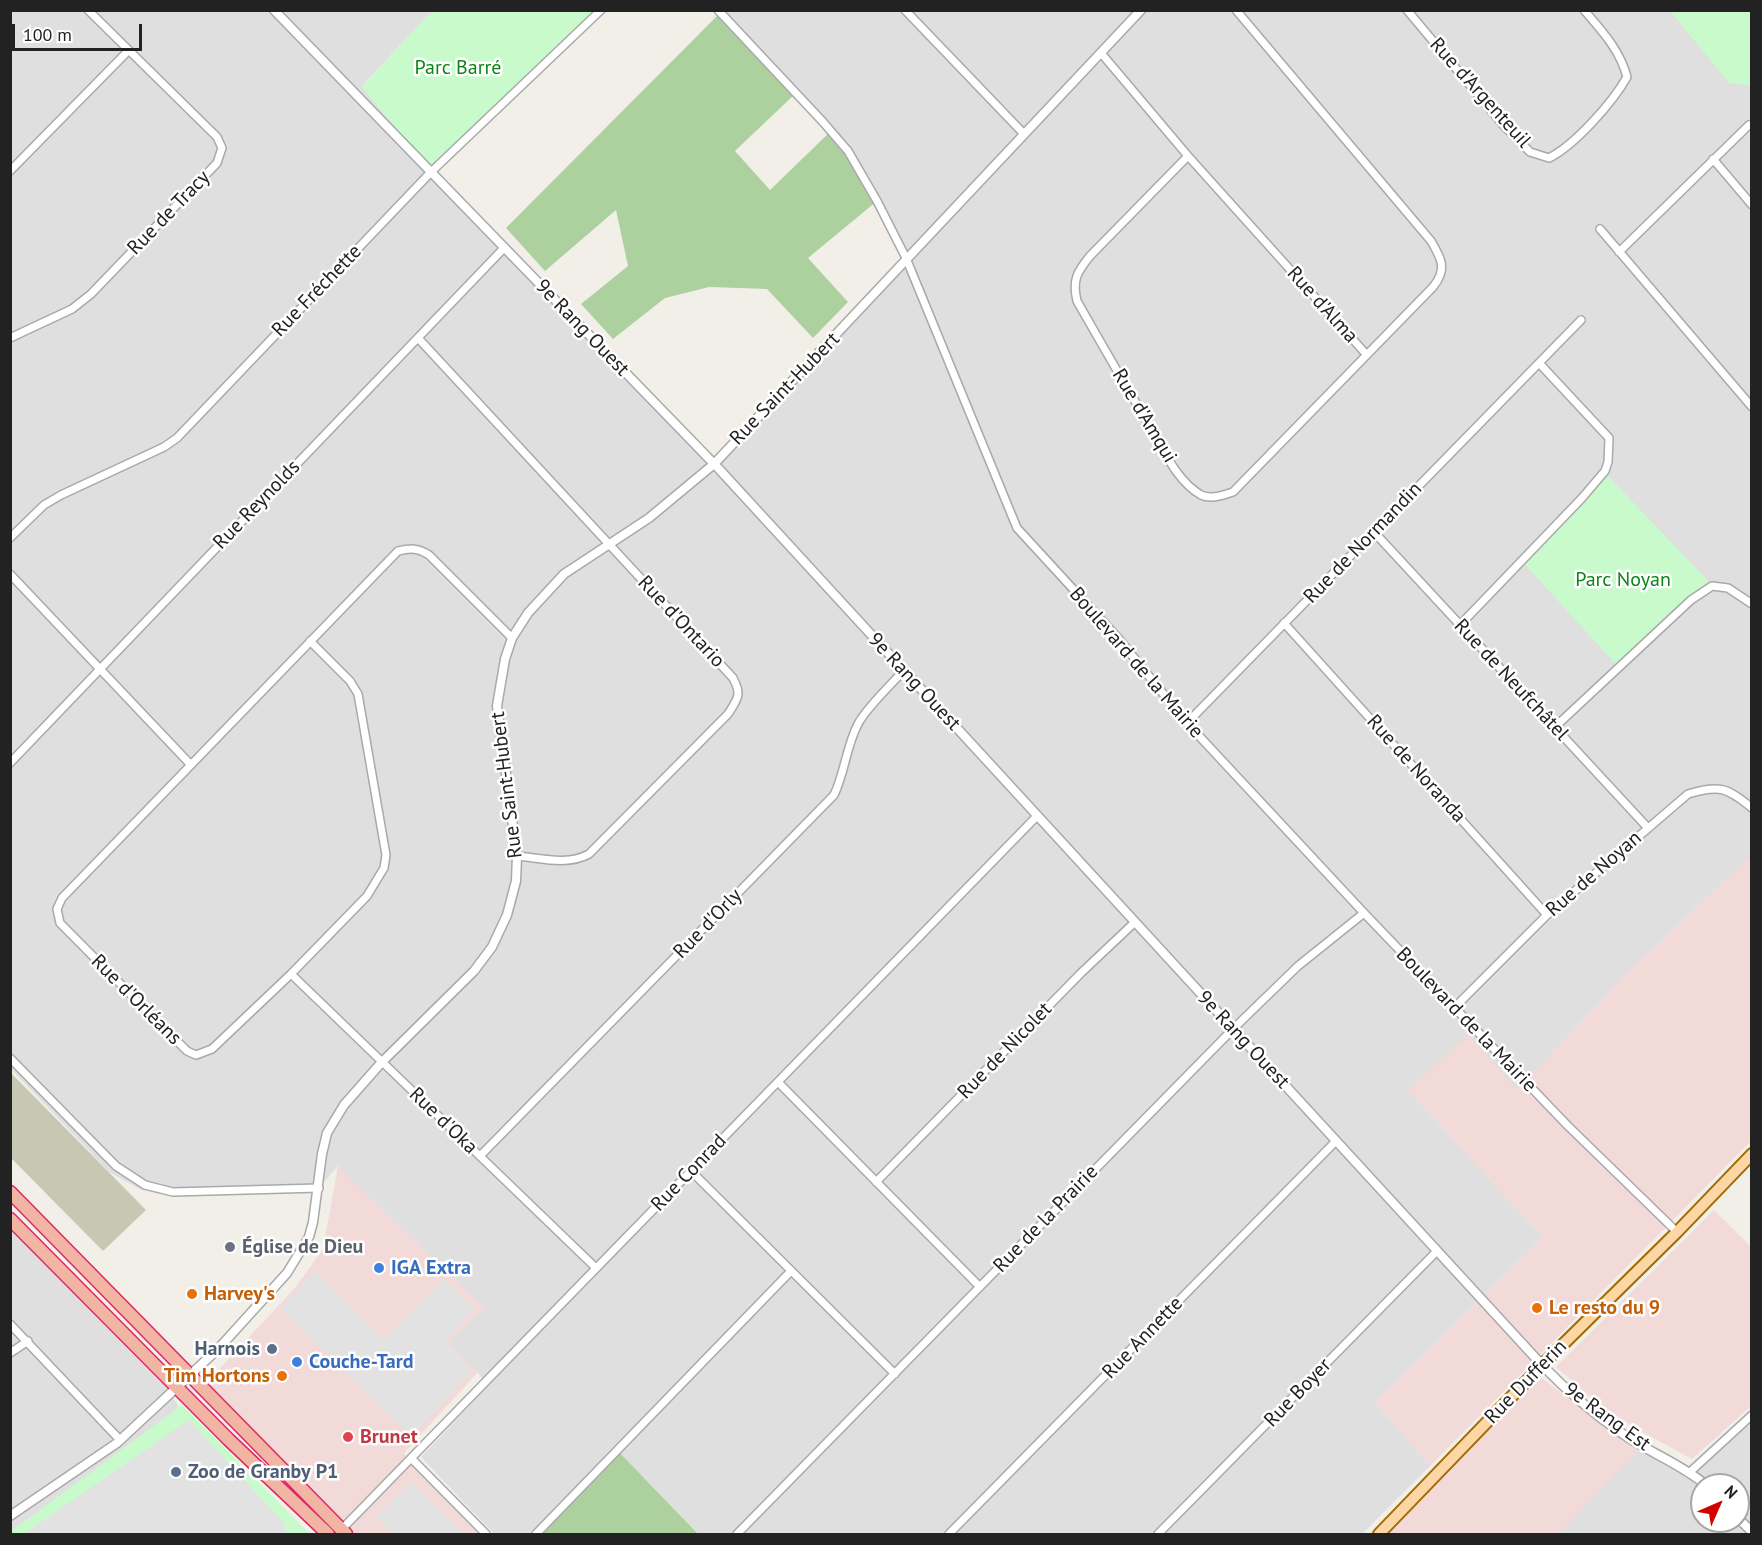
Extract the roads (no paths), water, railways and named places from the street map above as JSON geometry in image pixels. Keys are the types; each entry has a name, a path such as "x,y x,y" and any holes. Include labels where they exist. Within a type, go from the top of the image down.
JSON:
{"highway":[{"path":"10,1192 344,1532"},
{"path":"10,1219 177,1388 328,1534"}],"main road":[{"name":"Rue Dufferin","path":"1379,1534 1542,1365 1677,1232 1752,1154"}],"street":[{"name":"Rue de Tracy","path":"10,338 72,309 91,294 217,163 222,148 217,137 88,10"},
{"name":"9e Rang Ouest","path":"274,10 714,464 1542,1365"},
{"name":"Rue Fréchette","path":"10,538 44,506 61,495 164,447 177,438 431,172 601,10"},
{"name":"Boulevard de la Mairie","path":"718,10 824,122 848,151 877,201 906,258 1017,528 1118,638 1187,723 1364,913 1567,1125 1677,1232"},
{"path":"905,10 1024,134"},
{"name":"Rue Saint-Hubert","path":"10,1516 120,1440 190,1376 262,1302 293,1264 309,1237 327,1133 344,1105 381,1063 474,971 492,947 510,903 516,881 517,856 497,706 505,659 512,638 528,613 564,574 649,518 714,464 1141,10"},
{"name":"Rue d'Alma","path":"1101,53 1188,156 1366,354 1440,279 1442,260 1431,241 1236,10"},
{"name":"Rue d'Argenteuil","path":"1407,10 1505,127 1530,152 1549,158 1560,153 1583,131 1618,92 1627,77 1623,61 1604,33 1584,10"},
{"path":"10,171 128,51"},
{"path":"1619,252 1749,125"},
{"name":"Rue d'Amqui","path":"1188,156 1090,256 1077,272 1074,291 1077,301 1117,372 1189,487 1204,496 1212,497 1233,492 1366,354"},
{"path":"1713,159 1752,205"},
{"path":"1600,229 1752,407"},
{"name":"Rue Reynolds","path":"10,763 504,248"},
{"name":"Rue de Normandin","path":"1187,723 1581,320"},
{"name":"Rue d'Ontario","path":"418,338 733,678 738,688 739,696 728,714 589,854 580,859 565,861 517,856"},
{"path":"1460,625 1582,498 1605,471 1608,462 1608,438 1539,363"},
{"name":"Rue de Neufchâtel","path":"1374,532 1648,828"},
{"name":"Rue d'Orléans","path":"310,641 350,681 358,694 386,855 384,868 367,896 291,974 212,1049 196,1055 187,1051 60,923 57,909 62,898 386,562 398,551 410,548 420,549 429,555 512,638"},
{"path":"10,574 191,765"},
{"path":"1555,727 1691,600 1712,586 1728,588 1752,604"},
{"name":"Rue de Noranda","path":"1284,624 1547,915"},
{"name":"Rue d'Orly","path":"480,1156 834,795 842,779 847,751 858,722 904,670"},
{"name":"Rue de Noyan","path":"1454,1008 1547,915 1688,794 1708,788 1732,792 1752,808"},
{"name":"Rue Conrad","path":"344,1532 411,1458 1037,816"},
{"name":"Rue de la Prairie","path":"737,1534 1233,1029 1298,966 1364,913"},
{"name":"Rue de Nicolet","path":"876,1182 1081,973 1135,922"},
{"name":"Rue d'Oka","path":"291,974 596,1268"},
{"path":"10,1058 116,1166 145,1185 173,1192 319,1188"},
{"path":"778,1082 980,1287"},
{"name":"Rue Annette","path":"949,1534 1336,1141"},
{"path":"691,1171 895,1374"},
{"name":"Rue Boyer","path":"1158,1534 1437,1251"},
{"path":"536,1534 791,1271"},
{"path":"10,1324 120,1440"},
{"path":"10,1353 28,1341"},
{"name":"9e Rang Est","path":"1542,1365 1556,1380 1623,1434 1690,1472"},
{"path":"1690,1472 1752,1415"},
{"path":"411,1458 486,1534"}],"place":[{"name":"Église de Dieu","path":"230,1247"},
{"name":"IGA Extra","path":"379,1268"},
{"name":"Harvey's","path":"192,1294"},
{"name":"Le resto du 9","path":"1537,1308"},
{"name":"Harnois","path":"272,1349"},
{"name":"Couche-Tard","path":"297,1362"},
{"name":"Tim Hortons","path":"282,1376"},
{"name":"Brunet","path":"348,1437"},
{"name":"Zoo de Granby P1","path":"176,1472"}],"park label":[{"name":"Parc Barré","path":"458,68"},
{"name":"Parc Noyan","path":"1623,580"}]}
